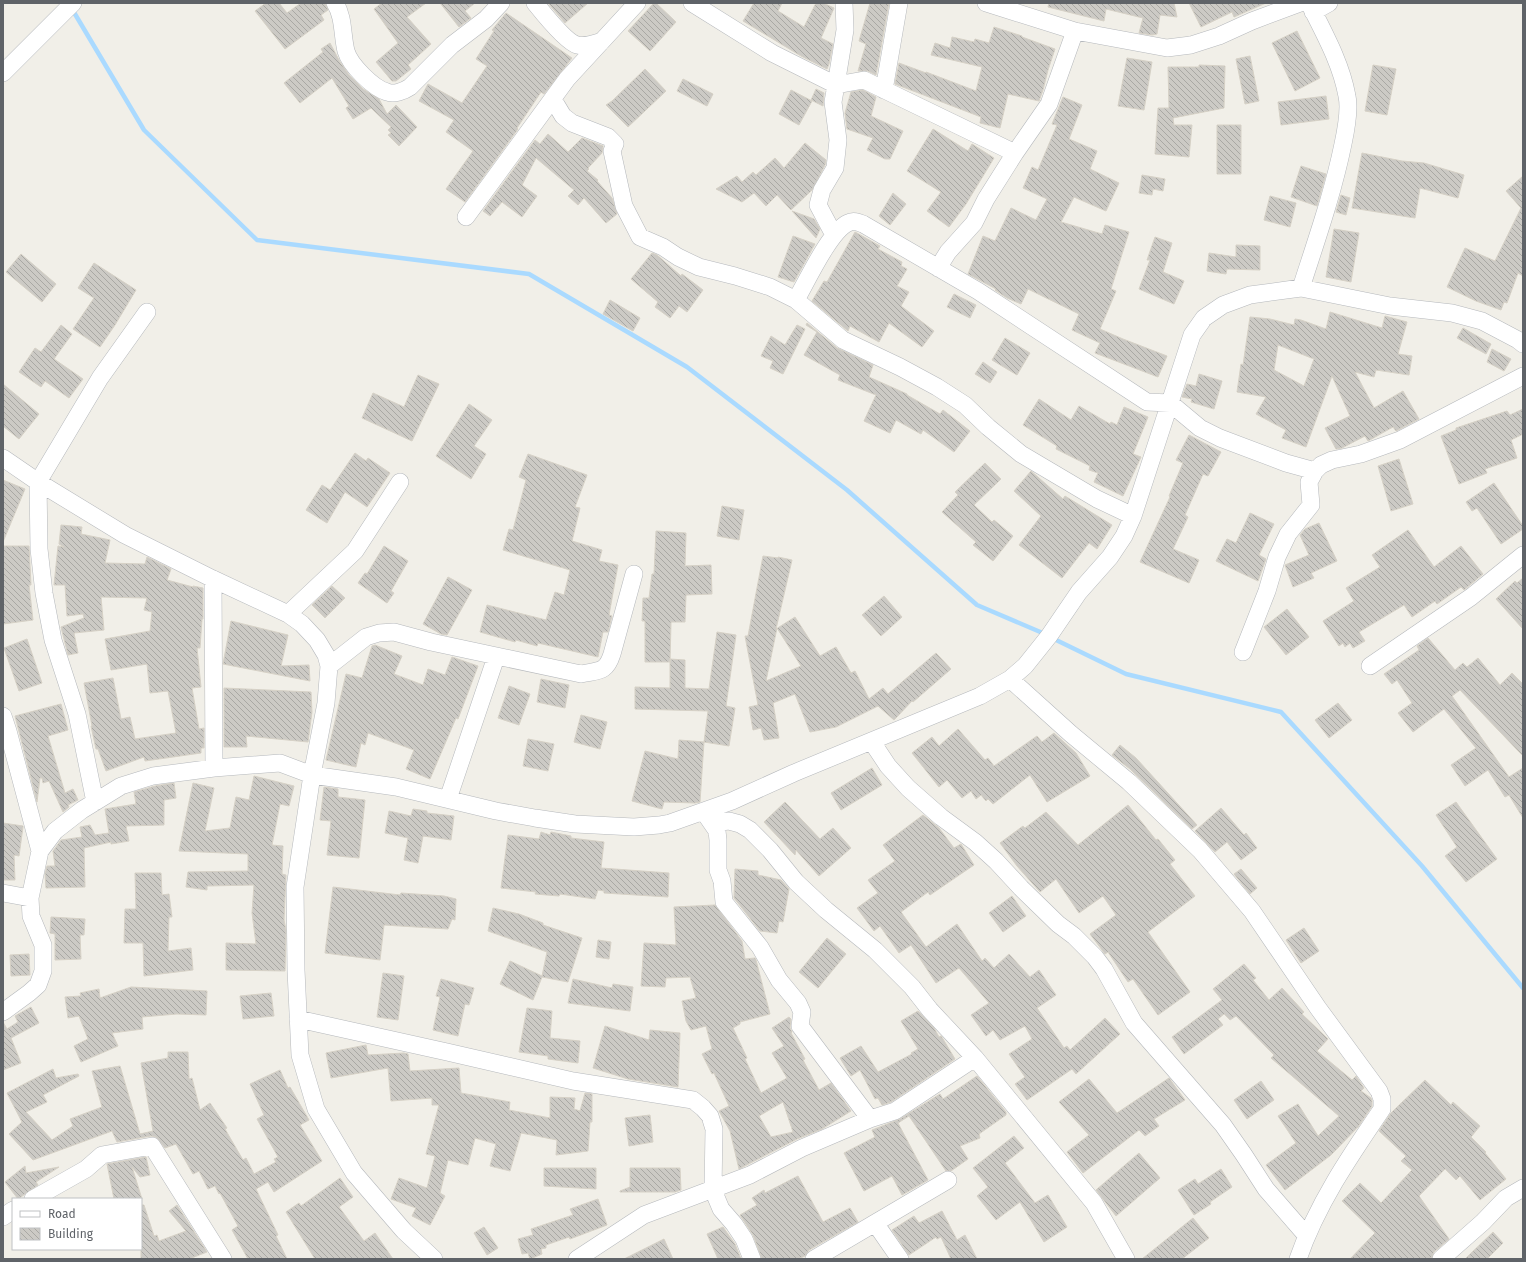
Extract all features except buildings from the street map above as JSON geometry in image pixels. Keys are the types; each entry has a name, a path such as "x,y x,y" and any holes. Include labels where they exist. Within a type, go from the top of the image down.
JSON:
{"street":[{"path":"3,73 73,3"},
{"path":"335,3 341,19 346,52 356,68 372,84 387,93 403,91 410,87 452,45 486,19 501,3"},
{"path":"535,3 565,37 575,44 587,46 602,41"},
{"path":"466,217 567,79 637,3"},
{"path":"692,3 772,53 836,85 864,80 1015,153"},
{"path":"834,235 818,205 822,190 835,168 838,140 833,102 844,30 844,3"},
{"path":"884,90 899,3"},
{"path":"986,3 1075,31 1167,48 1191,45 1219,36 1252,21 1307,6 1329,3"},
{"path":"1301,288 1336,178 1347,119 1348,97 1340,70 1326,36 1307,6"},
{"path":"938,268 948,252 974,223 986,199 1015,153 1049,104 1075,31"},
{"path":"552,100 563,116 572,123 608,137 614,144 612,151 624,206 640,237 663,247 678,257 699,267 770,287 796,300 843,340 900,367 937,387 965,405 988,427 1021,454 1097,499 1133,516"},
{"path":"796,300 839,228 854,221 863,224 978,291 1147,402 1170,403 1200,428 1220,438 1286,463 1315,471"},
{"path":"3,1012 38,985 43,971 43,945 31,916 30,898 40,851 55,832 82,810 121,786 153,776 214,768 280,763 312,775 396,787 496,811 575,824 634,827 659,825 708,817 872,742 980,696 1010,679 1025,666 1049,636 1079,592 1110,557 1124,536 1133,516 1192,335 1204,318 1223,305 1250,295 1301,288 1390,306 1452,313 1482,320 1523,344"},
{"path":"95,802 77,714 53,640 44,593 39,549 38,482 100,378 147,312"},
{"path":"1244,652 1267,591 1277,558 1288,534 1311,505 1308,482 1321,465 1332,460 1360,454 1400,440 1523,376"},
{"path":"3,458 38,482 125,535 213,579 288,614 302,624 317,640 326,655 329,666 326,703 312,775 295,887 296,970 300,1055 316,1109 354,1173 404,1230 434,1259"},
{"path":"288,614 355,551 400,482"},
{"path":"1370,666 1471,597 1523,555"},
{"path":"329,666 366,637 379,633 394,632 431,642 581,674 603,670 609,664 634,574"},
{"path":"213,579 214,768"},
{"path":"448,799 496,656"},
{"path":"1010,679 1071,734 1129,782 1200,850 1252,911 1318,1008 1379,1091 1382,1099 1382,1109 1345,1163 1306,1235 1298,1259"},
{"path":"5,726 40,851"},
{"path":"872,742 888,766 908,788 941,817 975,842 996,861 1020,888 1058,924 1074,936 1095,957 1104,969 1134,1023 1222,1125 1244,1155 1266,1190 1306,1235"},
{"path":"708,817 740,824 750,830 770,850 796,882 826,910 875,950 912,987 930,1010 976,1058 1094,1203 1126,1259"},
{"path":"708,817 717,831 718,836 718,870 722,881 724,902 760,947 779,980 798,1003 802,1012 800,1026 870,1119"},
{"path":"3,893 30,898"},
{"path":"298,1019 573,1081 693,1100 710,1116 714,1129 713,1190 721,1209 744,1239 752,1259"},
{"path":"577,1259 644,1215 750,1175 802,1148 870,1119 895,1111 976,1058"},
{"path":"35,1198 86,1170 102,1154 152,1146 223,1259"},
{"path":"814,1259 948,1180"},
{"path":"1441,1259 1483,1222 1506,1198 1523,1188"},
{"path":"3,1217 12,1211"},
{"path":"874,1224 900,1259"}],"waterway":[{"path":"72,9 144,130 257,240 529,274 687,367 847,490 977,605 1045,634"},
{"path":"1052,638 1126,674 1281,712 1422,866 1523,988"}]}
